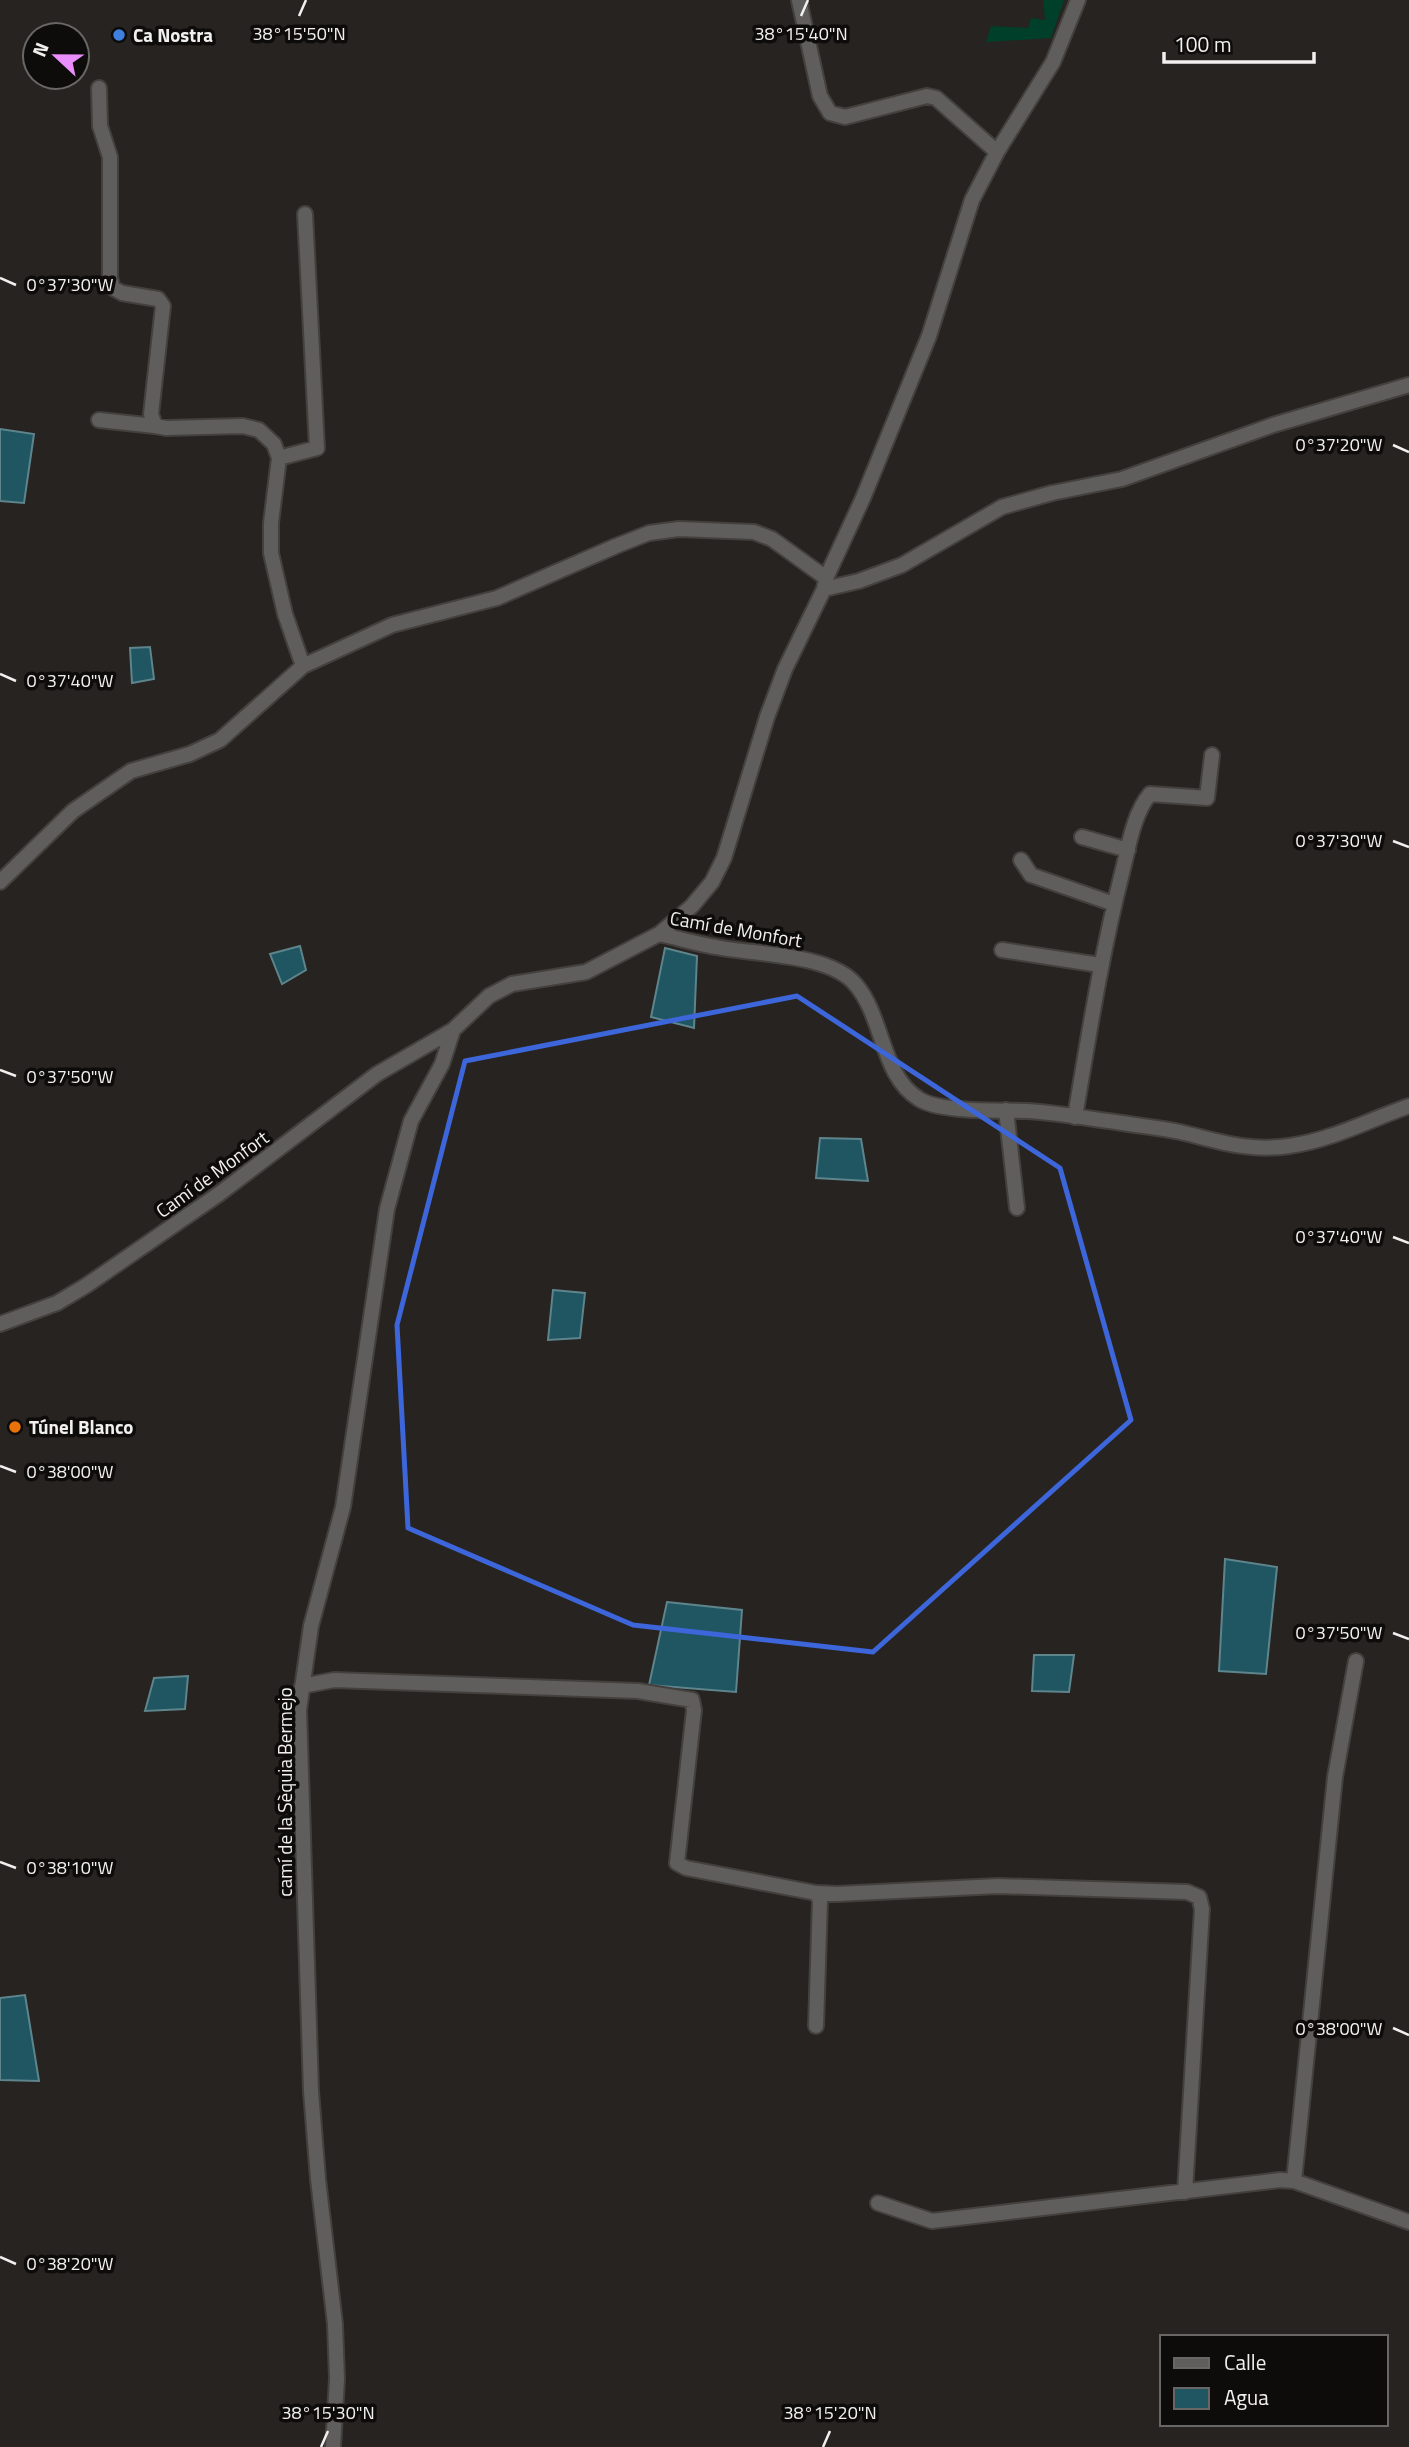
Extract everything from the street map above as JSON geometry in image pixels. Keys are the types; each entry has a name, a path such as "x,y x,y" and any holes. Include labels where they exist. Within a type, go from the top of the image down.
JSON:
{"street":[{"path":"799,0 820,96 830,113 845,117 927,96 936,98 997,152"},
{"path":"659,934 692,906 712,882 724,858 780,683 863,498 929,336 972,200 997,152 1053,62 1077,0"},
{"path":"100,88 100,126 110,157 110,278 113,288 158,299 163,306 151,414 155,426"},
{"path":"279,458 317,448 305,214"},
{"path":"0,883 73,811 131,771 190,754 220,740 303,666 391,625 497,598 649,533 679,529 754,533 772,539 825,584 859,581 902,565 1002,507 1052,493 1122,479 1273,425 1409,385"},
{"path":"99,420 166,428 243,426 259,430 274,444 279,458 271,523 271,553 285,614 303,666"},
{"path":"1075,1117 1100,965 1141,804 1150,794 1207,798 1212,755"},
{"path":"1082,837 1128,850"},
{"path":"1021,860 1031,875 1114,904"},
{"name":"Camí de Monfort","path":"0,1324 57,1303 87,1285 219,1194 377,1074 453,1030 489,996 512,984 586,972 659,934 716,948 805,960 836,972 855,984 862,995 904,1088 921,1101 944,1107 1075,1117 1180,1132 1212,1142 1249,1147 1287,1146 1345,1132 1409,1106"},
{"path":"1002,950 1100,965"},
{"name":"camí de la Sèquia Bermejo","path":"333,2447 337,2379 335,2323 310,2091 299,1710 311,1626 342,1507 387,1209 411,1121 442,1064 453,1030"},
{"path":"1006,1110 1017,1208"},
{"path":"1294,2181 1335,1777 1356,1661"},
{"path":"302,1686 334,1680 638,1691 692,1700 694,1710 677,1863 686,1868 816,1893 998,1886 1187,1892 1199,1897 1202,1909 1185,2192"},
{"path":"816,1893 820,1900 816,2026"},
{"path":"878,2203 932,2221 1280,2180 1294,2181 1409,2222"}],"highlighted area":[{"path":"797,996 1060,1168 1131,1420 873,1652 633,1625 408,1528 397,1325 465,1061"}],"green space":[{"path":"1043,0 1064,0 1051,38 986,42 991,26 1028,28 1031,18 1045,20"}],"water":[{"path":"0,429 34,434 24,503 0,501"},
{"path":"150,647 154,679 132,683 130,648"},
{"path":"300,946 306,970 282,984 270,954"},
{"path":"665,948 697,956 694,1028 651,1017"},
{"path":"820,1138 861,1139 868,1181 816,1178"},
{"path":"553,1290 585,1293 580,1338 548,1340"},
{"path":"1225,1559 1277,1567 1266,1674 1219,1671"},
{"path":"667,1602 742,1610 736,1692 649,1685"},
{"path":"1034,1655 1074,1655 1069,1692 1032,1691"},
{"path":"188,1676 185,1709 145,1711 154,1678"},
{"path":"25,1995 39,2081 0,2080 0,1998"}],"place":[{"name":"Ca Nostra","path":"119,35"},
{"name":"Túnel Blanco","path":"15,1427"}]}
